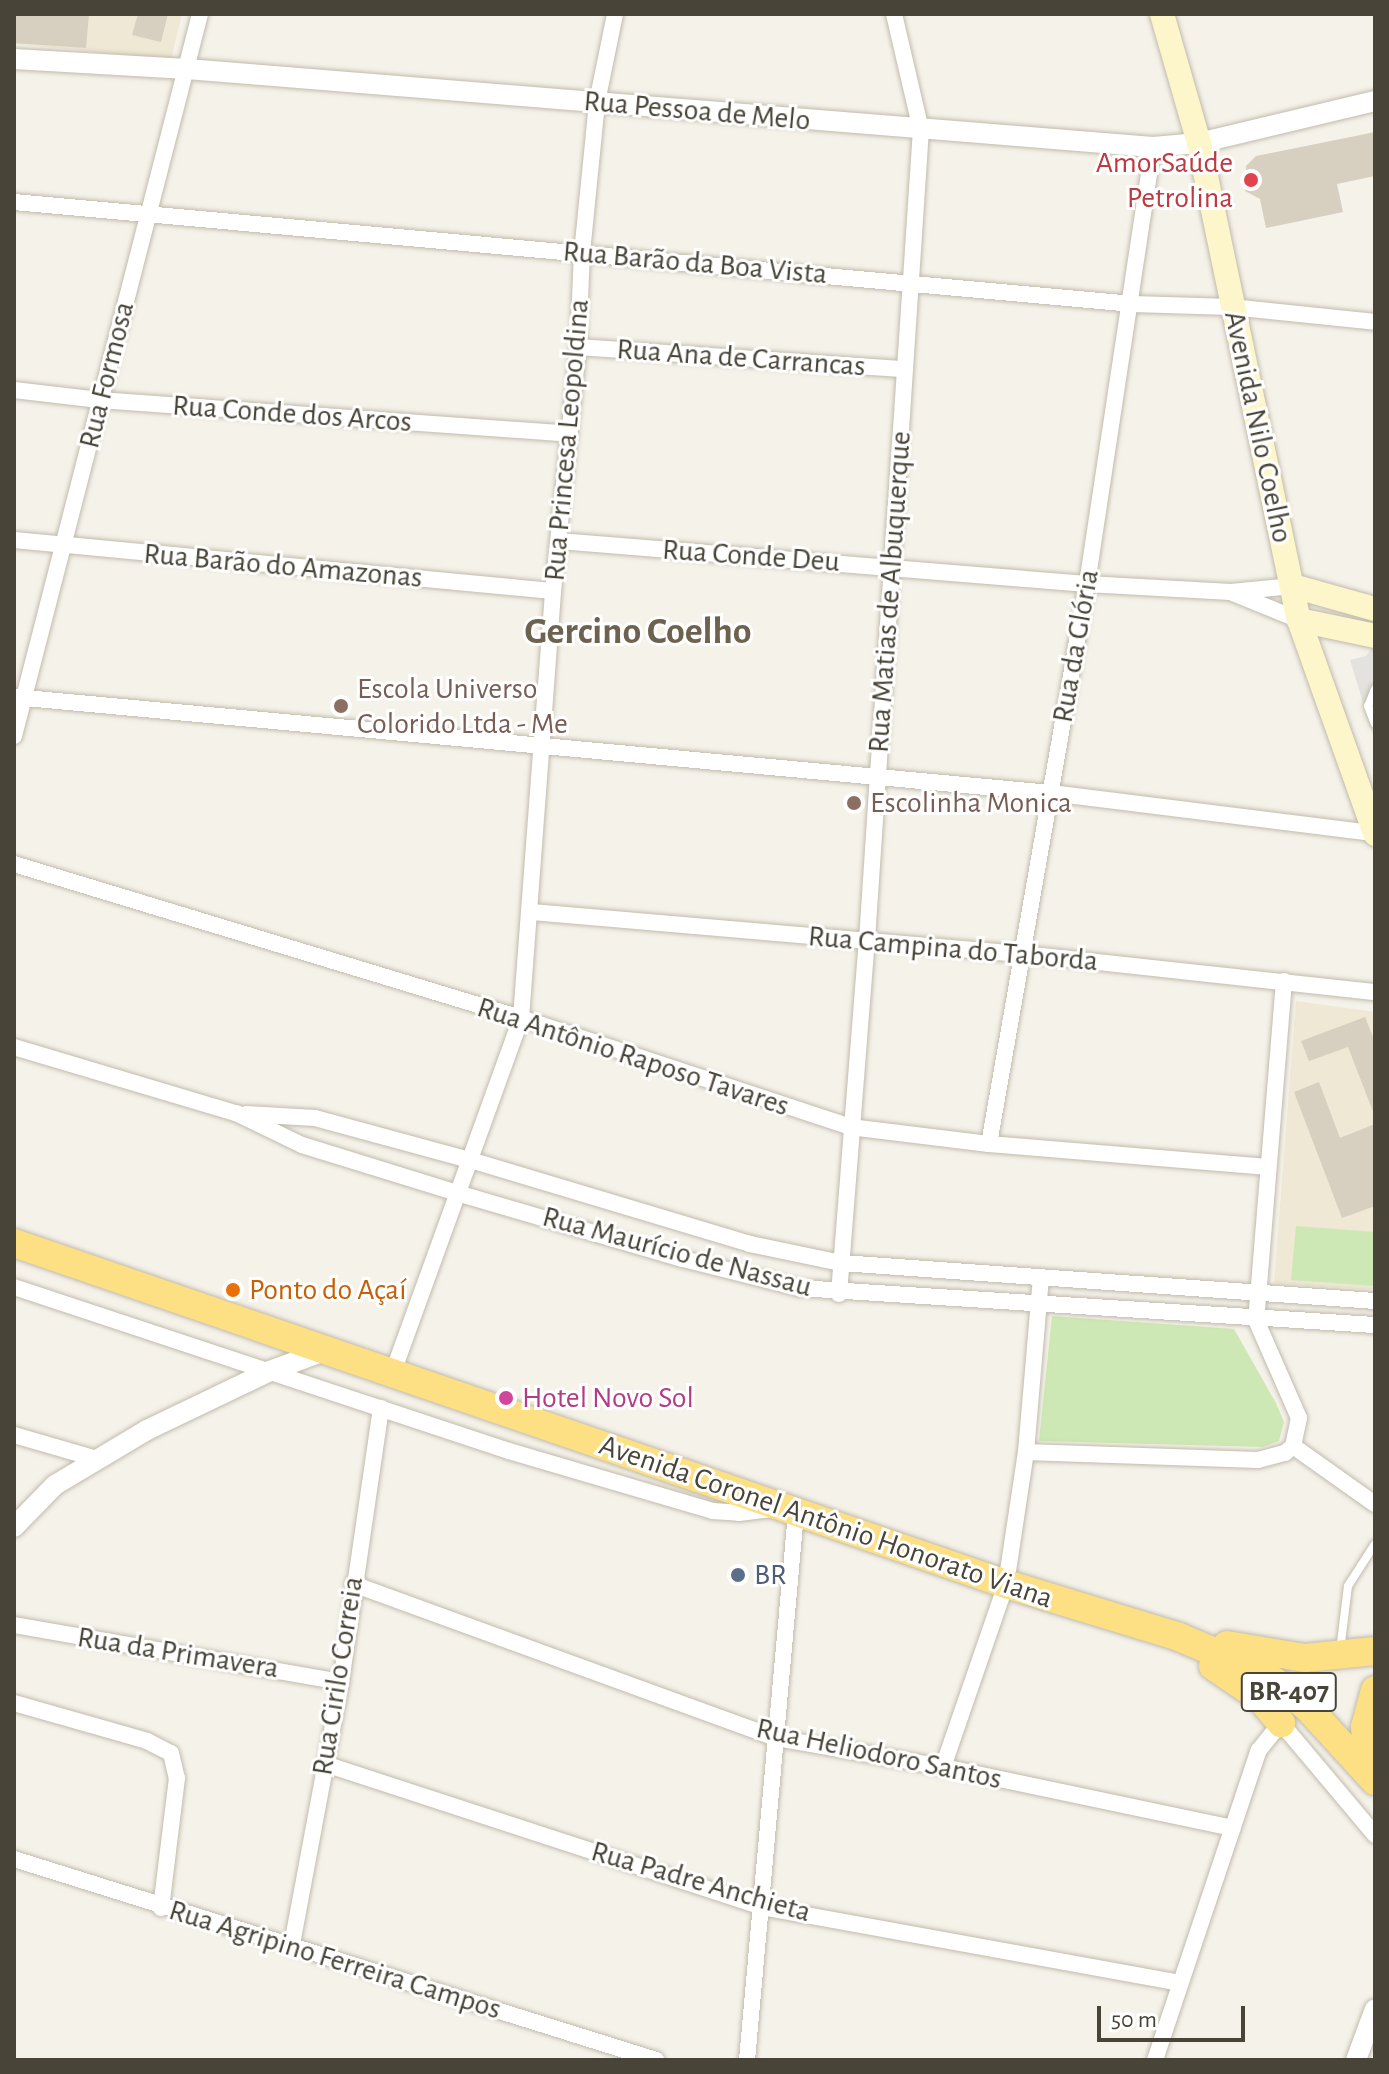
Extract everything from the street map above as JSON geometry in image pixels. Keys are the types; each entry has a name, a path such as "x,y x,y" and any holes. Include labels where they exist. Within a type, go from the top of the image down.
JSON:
{"highway":[{"name":"Avenida Coronel Antônio Honorato Viana","path":"14,1243 1006,1584 1179,1637 1259,1671 1281,1686 1308,1708 1375,1779"},
{"path":"1138,1626 1236,1681 1260,1698 1281,1723"},
{"name":"BR-407","path":"1179,1637 1292,1657 1375,1651"},
{"path":"1375,1690 1365,1727 1367,1752 1375,1779"}],"main road":[{"name":"Avenida Nilo Coelho","path":"1162,14 1199,143 1299,620 1375,833"},
{"path":"1293,586 1375,611"},
{"path":"1299,620 1375,636"}],"street":[{"name":"Rua Formosa","path":"14,736 19,698 65,546 99,400 200,14"},
{"name":"Rua Princesa Leopoldina","path":"393,1372 521,1018 553,591 578,347 582,253 597,102 615,14"},
{"name":"Rua Matias de Albuquerque","path":"839,1294 867,940 921,130 894,14"},
{"name":"Rua Pessoa de Melo","path":"14,59 187,69 1153,147 1199,143 1375,101"},
{"name":"Rua da Glória","path":"989,1144 1087,584 1132,304 1153,147"},
{"name":"Rua Barão da Boa Vista","path":"14,202 147,217 913,282 1132,304 1231,307 1375,322"},
{"name":"Rua Ana de Carrancas","path":"578,347 904,369"},
{"name":"Rua Conde dos Arcos","path":"14,390 99,400 570,434"},
{"name":"Rua Barão do Amazonas","path":"14,540 553,591"},
{"name":"Rua Conde Deu","path":"559,541 1087,584 1231,592 1293,586"},
{"name":"Rua Conde Deu","path":"1231,592 1299,620"},
{"path":"19,698 1051,793 1375,833"},
{"name":"Rua Antônio Raposo Tavares","path":"14,864 521,1018 850,1127 989,1144 1268,1167"},
{"name":"Rua Campina do Taborda","path":"531,912 1024,954 1375,992"},
{"path":"1026,1452 1258,1460 1285,1453 1293,1446 1299,1418 1256,1320 1284,981"},
{"name":"Rua Maurício de Nassau","path":"14,1047 236,1113 302,1145 739,1274 839,1294 1375,1325"},
{"name":"Rua Maurício de Nassau","path":"236,1113 315,1118 470,1160 750,1244 841,1263 1375,1301"},
{"path":"943,1767 1006,1584 1026,1452 1041,1278"},
{"path":"14,1287 509,1451 713,1511 789,1510 776,1738 747,2060"},
{"path":"14,1527 55,1485 97,1459 196,1404 327,1350"},
{"name":"Rua Cirilo Correia","path":"292,1944 341,1682 381,1408"},
{"path":"509,1451 535,1423"},
{"path":"14,1435 97,1459"},
{"path":"1293,1446 1375,1504"},
{"name":"Rua Heliodoro Santos","path":"353,1584 776,1738 943,1767 1233,1828"},
{"name":"Rua da Primavera","path":"14,1625 341,1682"},
{"path":"14,1703 147,1741 171,1753 177,1778 161,1908"},
{"path":"1155,2060 1259,1750 1281,1723 1367,1821 1375,1835"},
{"name":"Rua Padre Anchieta","path":"325,1764 762,1907 1180,1983"},
{"name":"Rua Agripino Ferreira Campos","path":"14,1859 161,1908 292,1944 656,2060"},
{"path":"1356,2060 1375,2009"}],"lane":[{"path":"1375,689 1368,706 1375,724"},
{"path":"1339,1656 1348,1586 1375,1544"}],"shaded area":[{"path":"14,14 182,14 171,59 14,44"},
{"path":"1375,643 1375,742 1350,660 1366,656"},
{"path":"1296,1001 1375,1012 1375,1290 1274,1283"}],"green space":[{"path":"1296,1226 1375,1232 1375,1286 1291,1280"},
{"path":"1052,1316 1234,1329 1284,1422 1279,1441 1263,1447 1039,1441"}],"building":[{"path":"14,14 89,14 86,48 14,43"},
{"path":"138,14 168,14 161,42 132,35"},
{"path":"1375,132 1375,176 1337,184 1343,212 1266,228 1260,199 1245,191 1246,166 1256,156"},
{"path":"1365,1017 1375,1042 1374,1114 1348,1047 1309,1061 1301,1041"},
{"path":"1319,1082 1340,1138 1375,1124 1375,1206 1342,1218 1294,1092"}],"place":[{"name":"AmorSaúde Petrolina","path":"1251,180"},
{"name":"Escola Universo Colorido Ltda - Me","path":"341,706"},
{"name":"Escolinha Monica","path":"854,803"},
{"name":"Ponto do Açaí","path":"233,1290"},
{"name":"Hotel Novo Sol","path":"506,1398"},
{"name":"BR","path":"738,1575"}],"district":[{"name":"Gercino Coelho","path":"638,633"}]}
